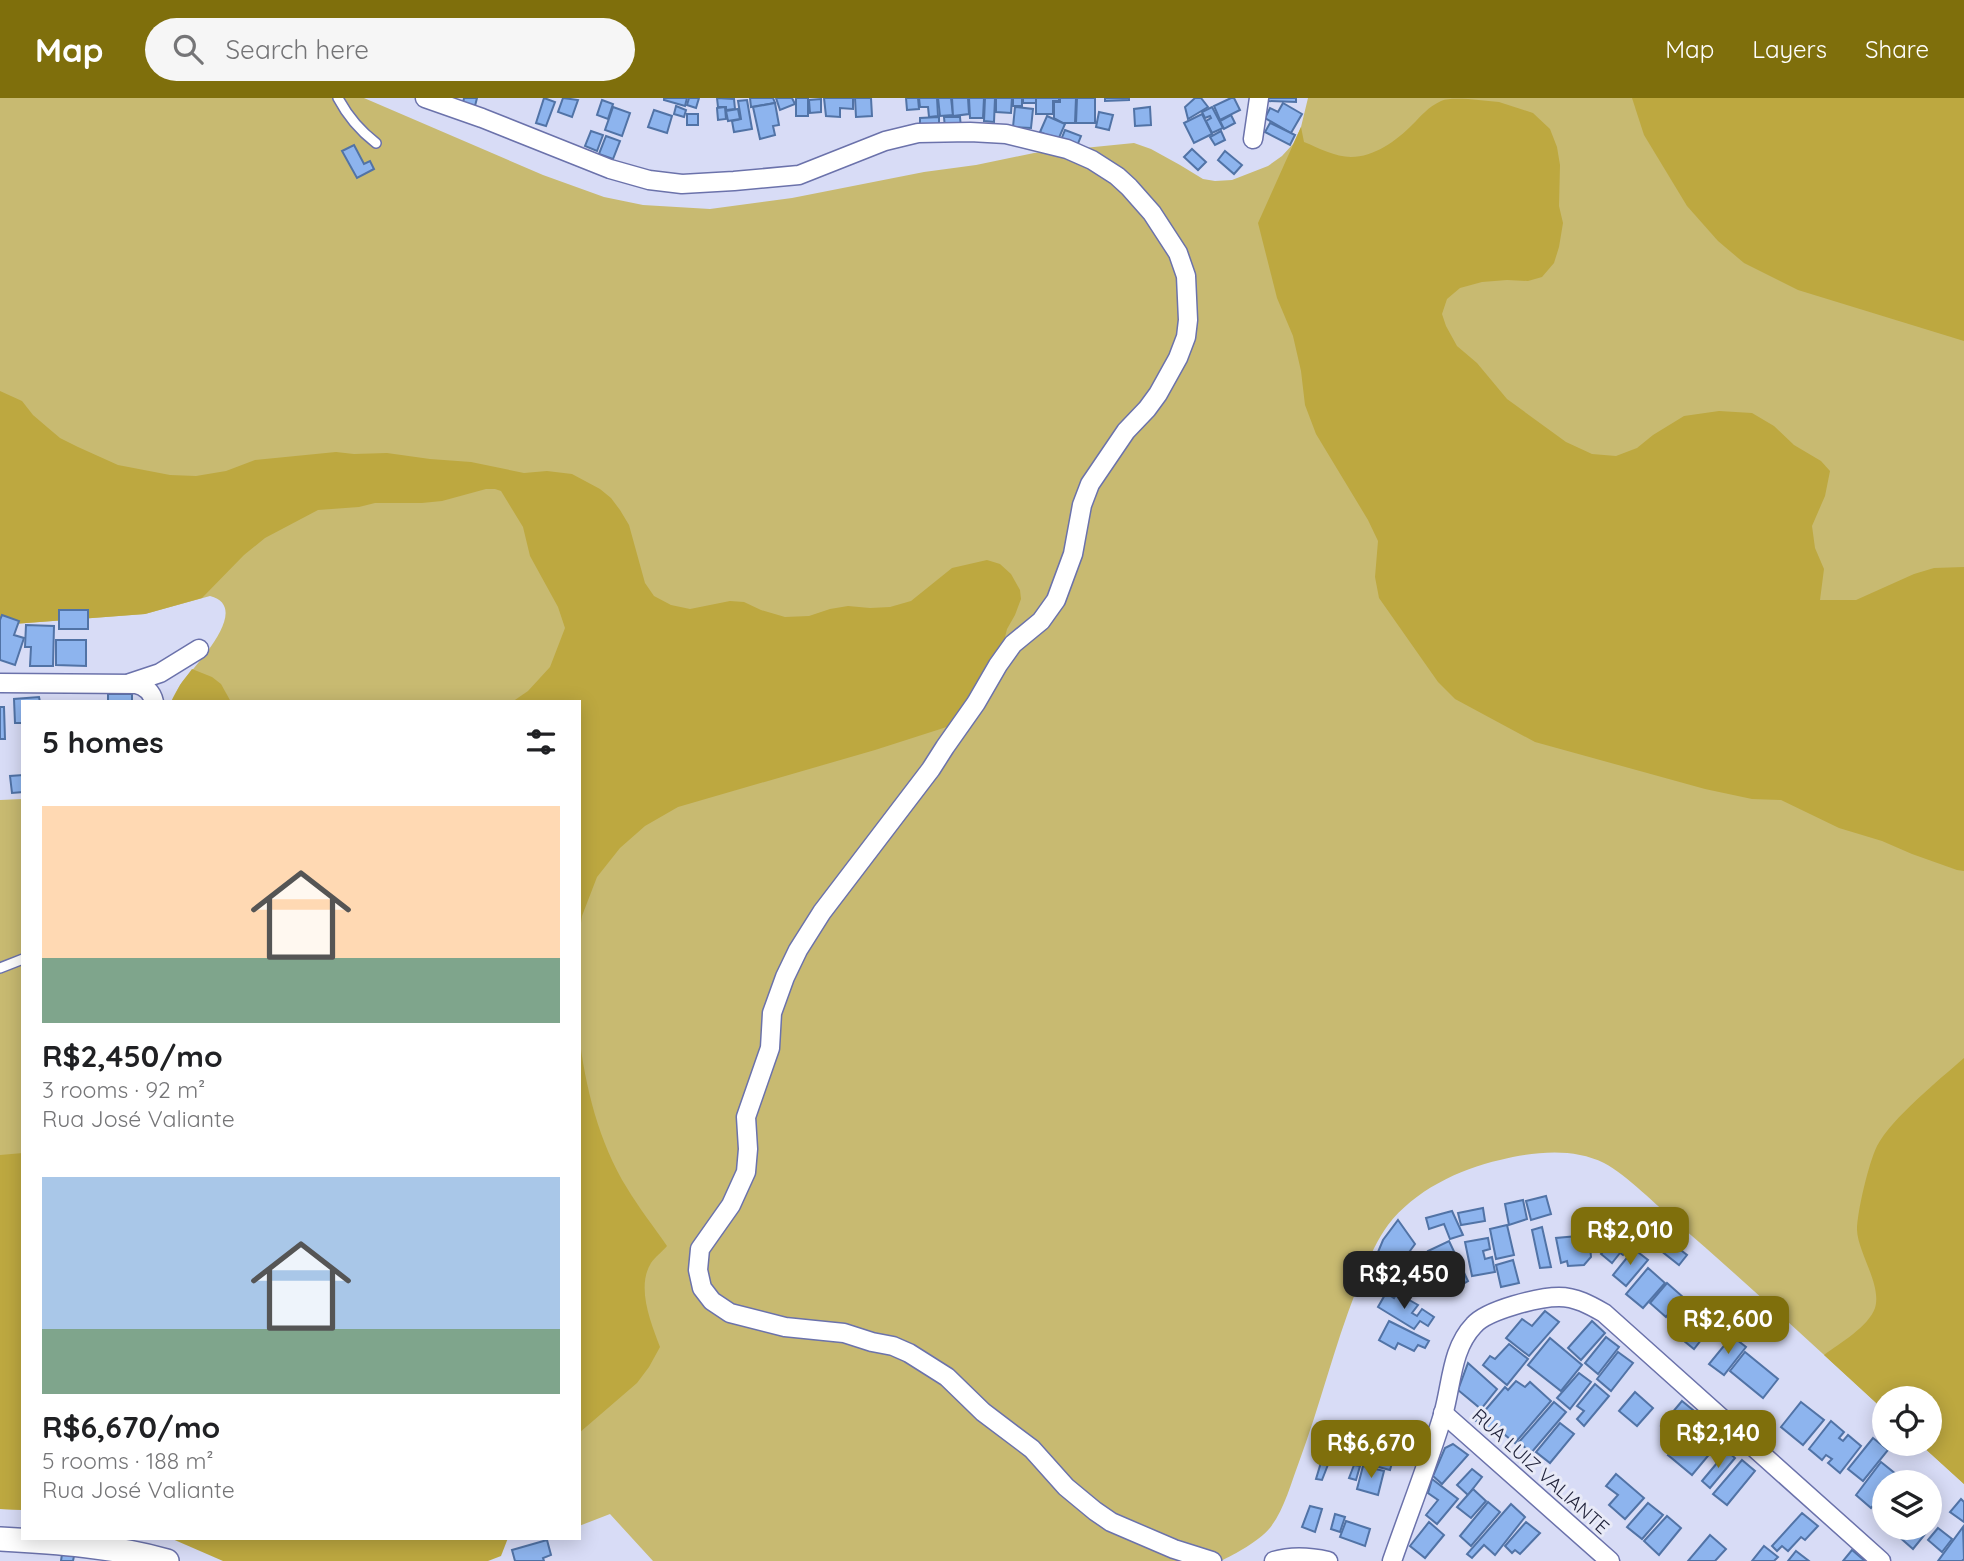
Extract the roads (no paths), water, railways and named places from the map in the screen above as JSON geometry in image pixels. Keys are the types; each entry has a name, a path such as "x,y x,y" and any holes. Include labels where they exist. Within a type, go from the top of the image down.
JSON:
{"street":[{"path":"425,98 610,169 649,180 682,184 799,175 885,141 918,134 1006,134 1067,149 1093,160 1117,176 1146,205 1178,253 1186,276 1186,337 1165,383 1147,410 1126,431 1090,484 1082,505 1073,555 1056,600 1041,621 1013,645 998,665 931,769 822,912 798,950 775,1002 770,1048 746,1117 748,1149 744,1180 731,1205 700,1249 698,1270 706,1295 730,1313 785,1327 844,1333 909,1353 947,1377 983,1412 1032,1449 1066,1487 1111,1522 1174,1549 1212,1561"},
{"path":"1253,139 1259,98"},
{"path":"130,683 160,673 193,653 164,680 154,700"},
{"path":"0,682 130,683 146,688 154,700"},
{"path":"1392,1561 1443,1413 1463,1341 1475,1323 1496,1311 1559,1297 1582,1301 1604,1313 1881,1561"},
{"name":"RUA LUIZ VALIANTE","path":"1443,1413 1610,1561"},
{"path":"0,1539 136,1552 167,1561"},
{"path":"1280,1560 1311,1558 1328,1561"}],"lane":[{"path":"338,98 357,128 376,143"},
{"path":"0,968 21,961"}]}
